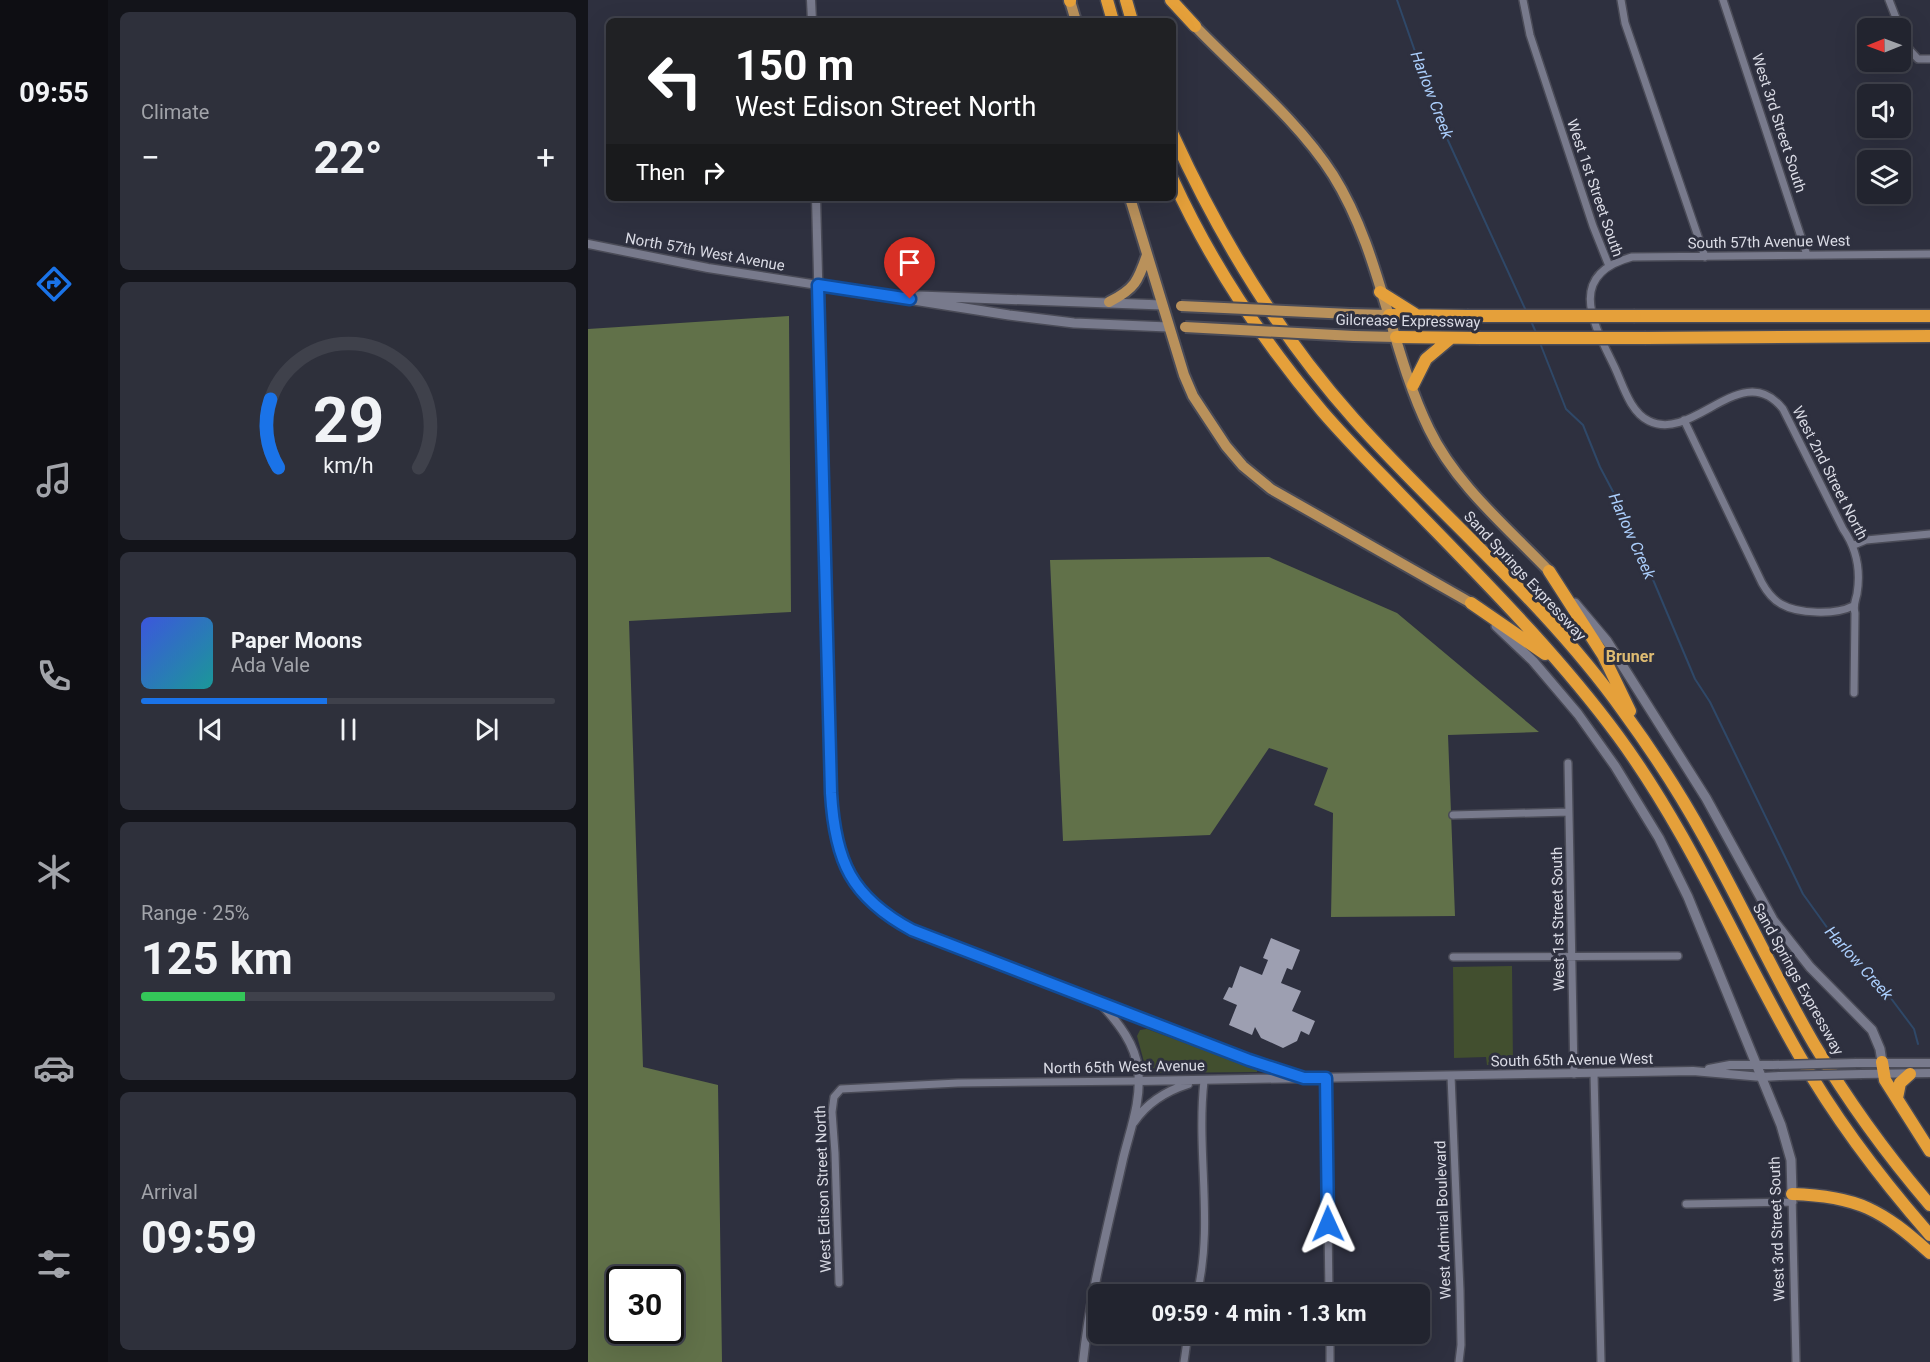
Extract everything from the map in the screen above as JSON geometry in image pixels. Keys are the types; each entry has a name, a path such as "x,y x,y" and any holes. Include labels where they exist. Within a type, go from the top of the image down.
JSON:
{"highway":[{"path":"1107,0 1112,18"},
{"path":"1126,0 1131,18"},
{"path":"1171,0 1195,26"},
{"name":"Sand Springs Expressway","path":"1176,141 1227,243 1258,293 1307,362 1381,448 1568,643 1604,685 1647,745 1705,839 1816,1047 1864,1121 1930,1205"},
{"path":"1176,186 1206,243 1248,314 1322,411 1561,665 1621,740 1660,800 1818,1088 1882,1177 1930,1235"},
{"path":"1380,292 1419,315"},
{"name":"Gilcrease Expressway","path":"1389,315 1930,316"},
{"name":"Gilcrease Expressway","path":"1396,337 1930,336"},
{"path":"1413,386 1426,358 1451,338"},
{"path":"1548,571 1602,655 1647,745"},
{"path":"1471,603 1561,665"},
{"path":"1883,1068 1897,1098 1930,1151"},
{"path":"1897,1098 1902,1081 1910,1074"},
{"path":"1793,1198 1840,1198 1866,1206 1903,1229 1930,1253"}],"main road":[{"path":"1070,0 1075,18"},
{"path":"1176,0 1195,26 1297,129 1320,156 1353,213 1430,430 1451,466 1548,571 1607,641 1706,798 1773,920 1810,967 1872,1030 1880,1049 1883,1068"},
{"path":"1131,201 1168,327 1192,396 1209,423 1243,465 1290,501 1471,603"},
{"path":"1109,302 1127,293 1137,282 1147,254"},
{"name":"Gilcrease Expressway","path":"818,285 1000,314 1074,323 1396,337"},
{"name":"Gilcrease Expressway","path":"889,295 1389,315"},
{"name":"West 3rd Street South","path":"1471,603 1533,661 1578,714 1641,807 1688,897 1762,1077 1789,1151 1793,1198"}],"street":[{"path":"812,0 812,18"},
{"name":"West 1st Street South","path":"1523,0 1530,35 1593,226 1610,266 1594,285 1590,308 1596,328 1633,406 1642,417 1654,423 1668,424 1684,420"},
{"path":"1621,0 1625,22 1705,257"},
{"name":"West 3rd Street South","path":"1723,0 1807,255"},
{"path":"1889,0 1896,18"},
{"path":"1911,51 1918,59 1930,59"},
{"path":"816,201 831,793 834,834 845,866 859,888 889,917 912,930 1249,1060 1304,1078"},
{"name":"North 57th West Avenue","path":"588,244 708,268 818,285"},
{"name":"South 57th Avenue West","path":"1610,266 1632,257 1930,254"},
{"name":"West 2nd Street North","path":"1684,420 1742,393 1764,394 1776,402 1789,421 1843,529 1854,544 1858,583 1853,606 1855,613 1854,693"},
{"path":"1684,420 1762,583 1772,597 1791,608 1840,610 1853,606"},
{"path":"1854,544 1866,540 1930,534"},
{"name":"West 1st Street South","path":"1568,763 1574,1074"},
{"path":"1453,815 1569,812"},
{"path":"1452,957 1678,956"},
{"path":"1083,1362 1089,1318 1132,1125 1139,1081 1136,1058 1131,1045 1101,1003"},
{"name":"South 65th Avenue West","path":"1694,1071 1730,1065 1856,1063 1910,1074 1930,1073"},
{"name":"South 65th Avenue West","path":"1451,1076 1694,1071 1762,1077 1862,1074 1883,1068 1930,1063"},
{"path":"1594,1074 1601,1362"},
{"name":"North 65th West Avenue","path":"836,1094 841,1089 851,1088 1015,1082 1451,1076"},
{"name":"West Admiral Boulevard","path":"1451,1076 1461,1324 1459,1362"},
{"path":"1326,1078 1329,1284"},
{"path":"1132,1125 1144,1109 1158,1098 1178,1088 1204,1081 1206,1232 1199,1284"},
{"name":"West Edison Street North","path":"836,1094 832,1112 839,1283"},
{"path":"1686,1204 1793,1198"},
{"name":"West 3rd Street South","path":"1793,1198 1796,1362"},
{"path":"1184,1362 1187,1344"},
{"path":"1330,1344 1330,1362"}],"green space":[{"path":"789,316 791,612 629,621 643,1067 718,1085 722,1362 588,1362 588,329"},
{"path":"1269,557 1397,613 1539,732 1448,735 1455,916 1331,917 1333,813 1314,805 1328,768 1269,748 1210,835 1063,841 1050,560"},
{"path":"1512,966 1513,1065 1487,1065 1486,1057 1454,1058 1453,967"},
{"path":"1147,1029 1257,1069 1257,1072 1147,1073 1137,1036 1140,1030"}],"building":[{"path":"1271,938 1300,950 1292,970 1287,968 1281,983 1301,991 1292,1011 1315,1021 1309,1035 1301,1031 1297,1041 1283,1048 1261,1038 1255,1027 1252,1035 1229,1025 1237,1005 1223,999 1229,987 1232,988 1240,966 1262,975 1268,960 1263,958"}],"waterway":[{"name":"Harlow Creek","path":"1397,0 1440,123 1527,313"},
{"name":"Harlow Creek","path":"1531,321 1537,335"},
{"name":"Harlow Creek","path":"1540,343 1566,409 1583,425 1600,467 1627,518 1695,679 1710,702 1803,894 1836,940 1890,997 1914,1029 1918,1044"}],"district":[{"name":"Bruner","path":"1630,656"}],"route":[{"path":"910,299 818,285 831,793 834,834 842,860 854,881 872,903 889,917 912,930 1249,1060 1304,1078 1326,1078 1328,1224"}]}
